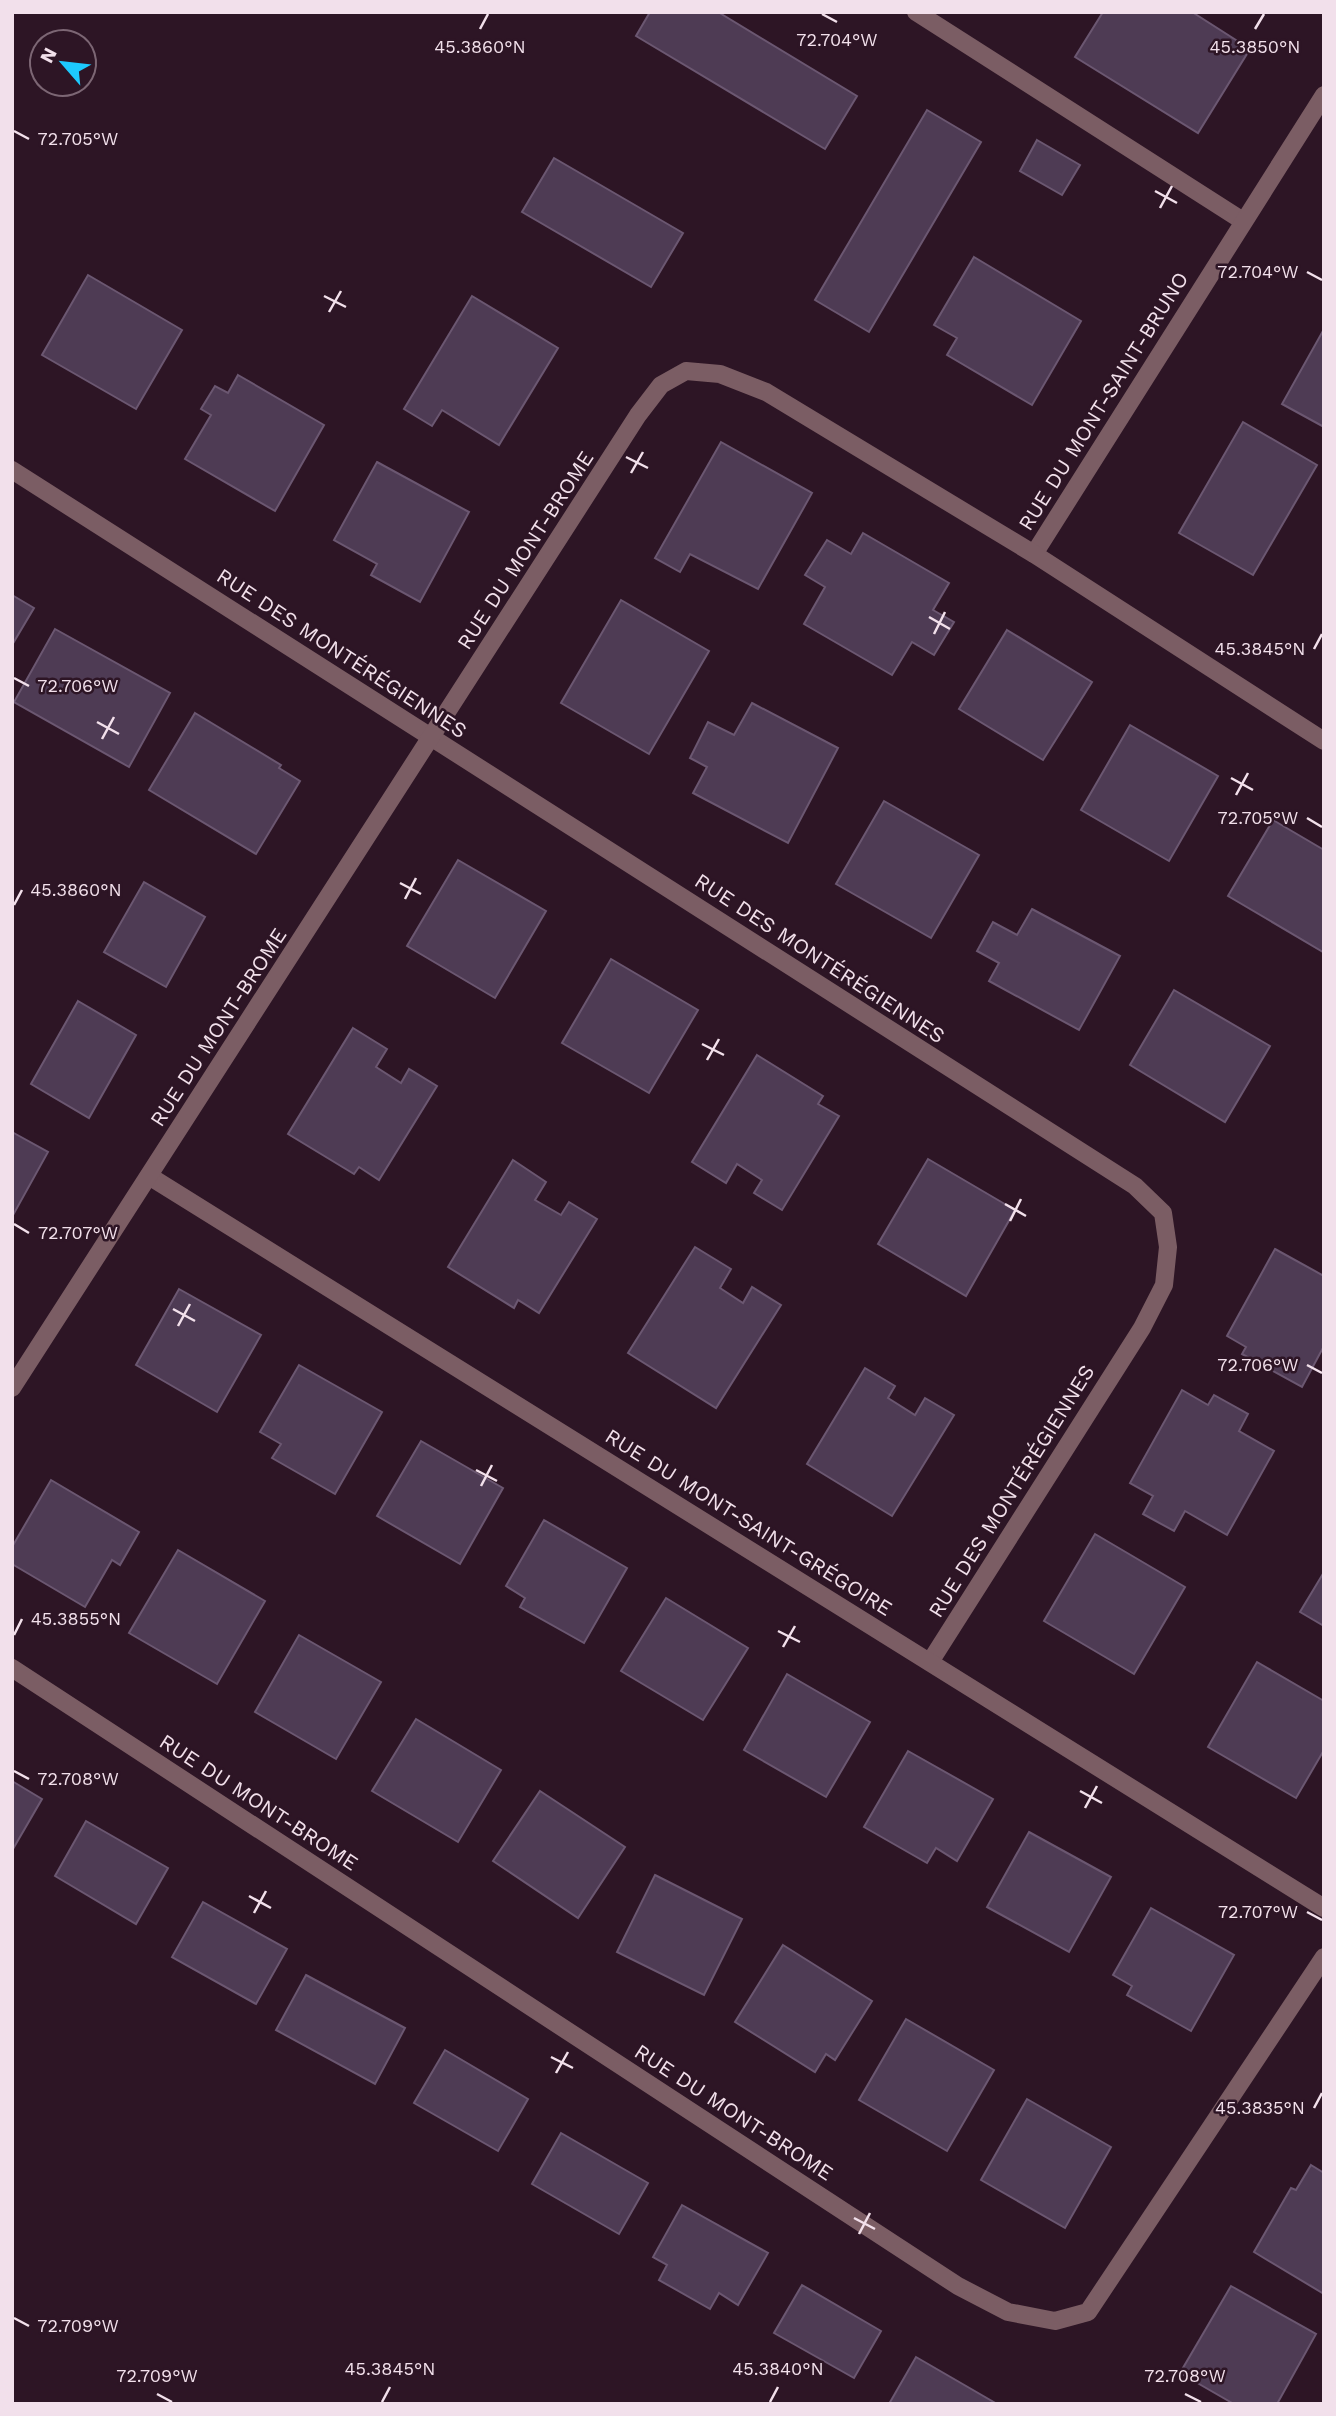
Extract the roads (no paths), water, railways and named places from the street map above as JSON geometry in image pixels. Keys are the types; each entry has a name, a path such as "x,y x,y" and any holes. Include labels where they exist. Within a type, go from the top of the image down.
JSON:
{"street":[{"path":"916,12 1243,221"},
{"name":"RUE DU MONT-SAINT-BRUNO","path":"1034,554 1324,95"},
{"name":"RUE DU MONT-BROME","path":"12,1388 638,415 661,386 686,371 720,374 765,392 1034,554 1324,741"},
{"name":"RUE DES MONTÉRÉGIENNES","path":"12,470 1135,1186 1163,1213 1168,1247 1164,1285 1142,1328 930,1662"},
{"name":"RUE DU MONT-SAINT-GRÉGOIRE","path":"149,1176 1324,1908"},
{"name":"RUE DU MONT-BROME","path":"12,1668 958,2286 1008,2312 1055,2321 1088,2312 1324,1957"}]}
